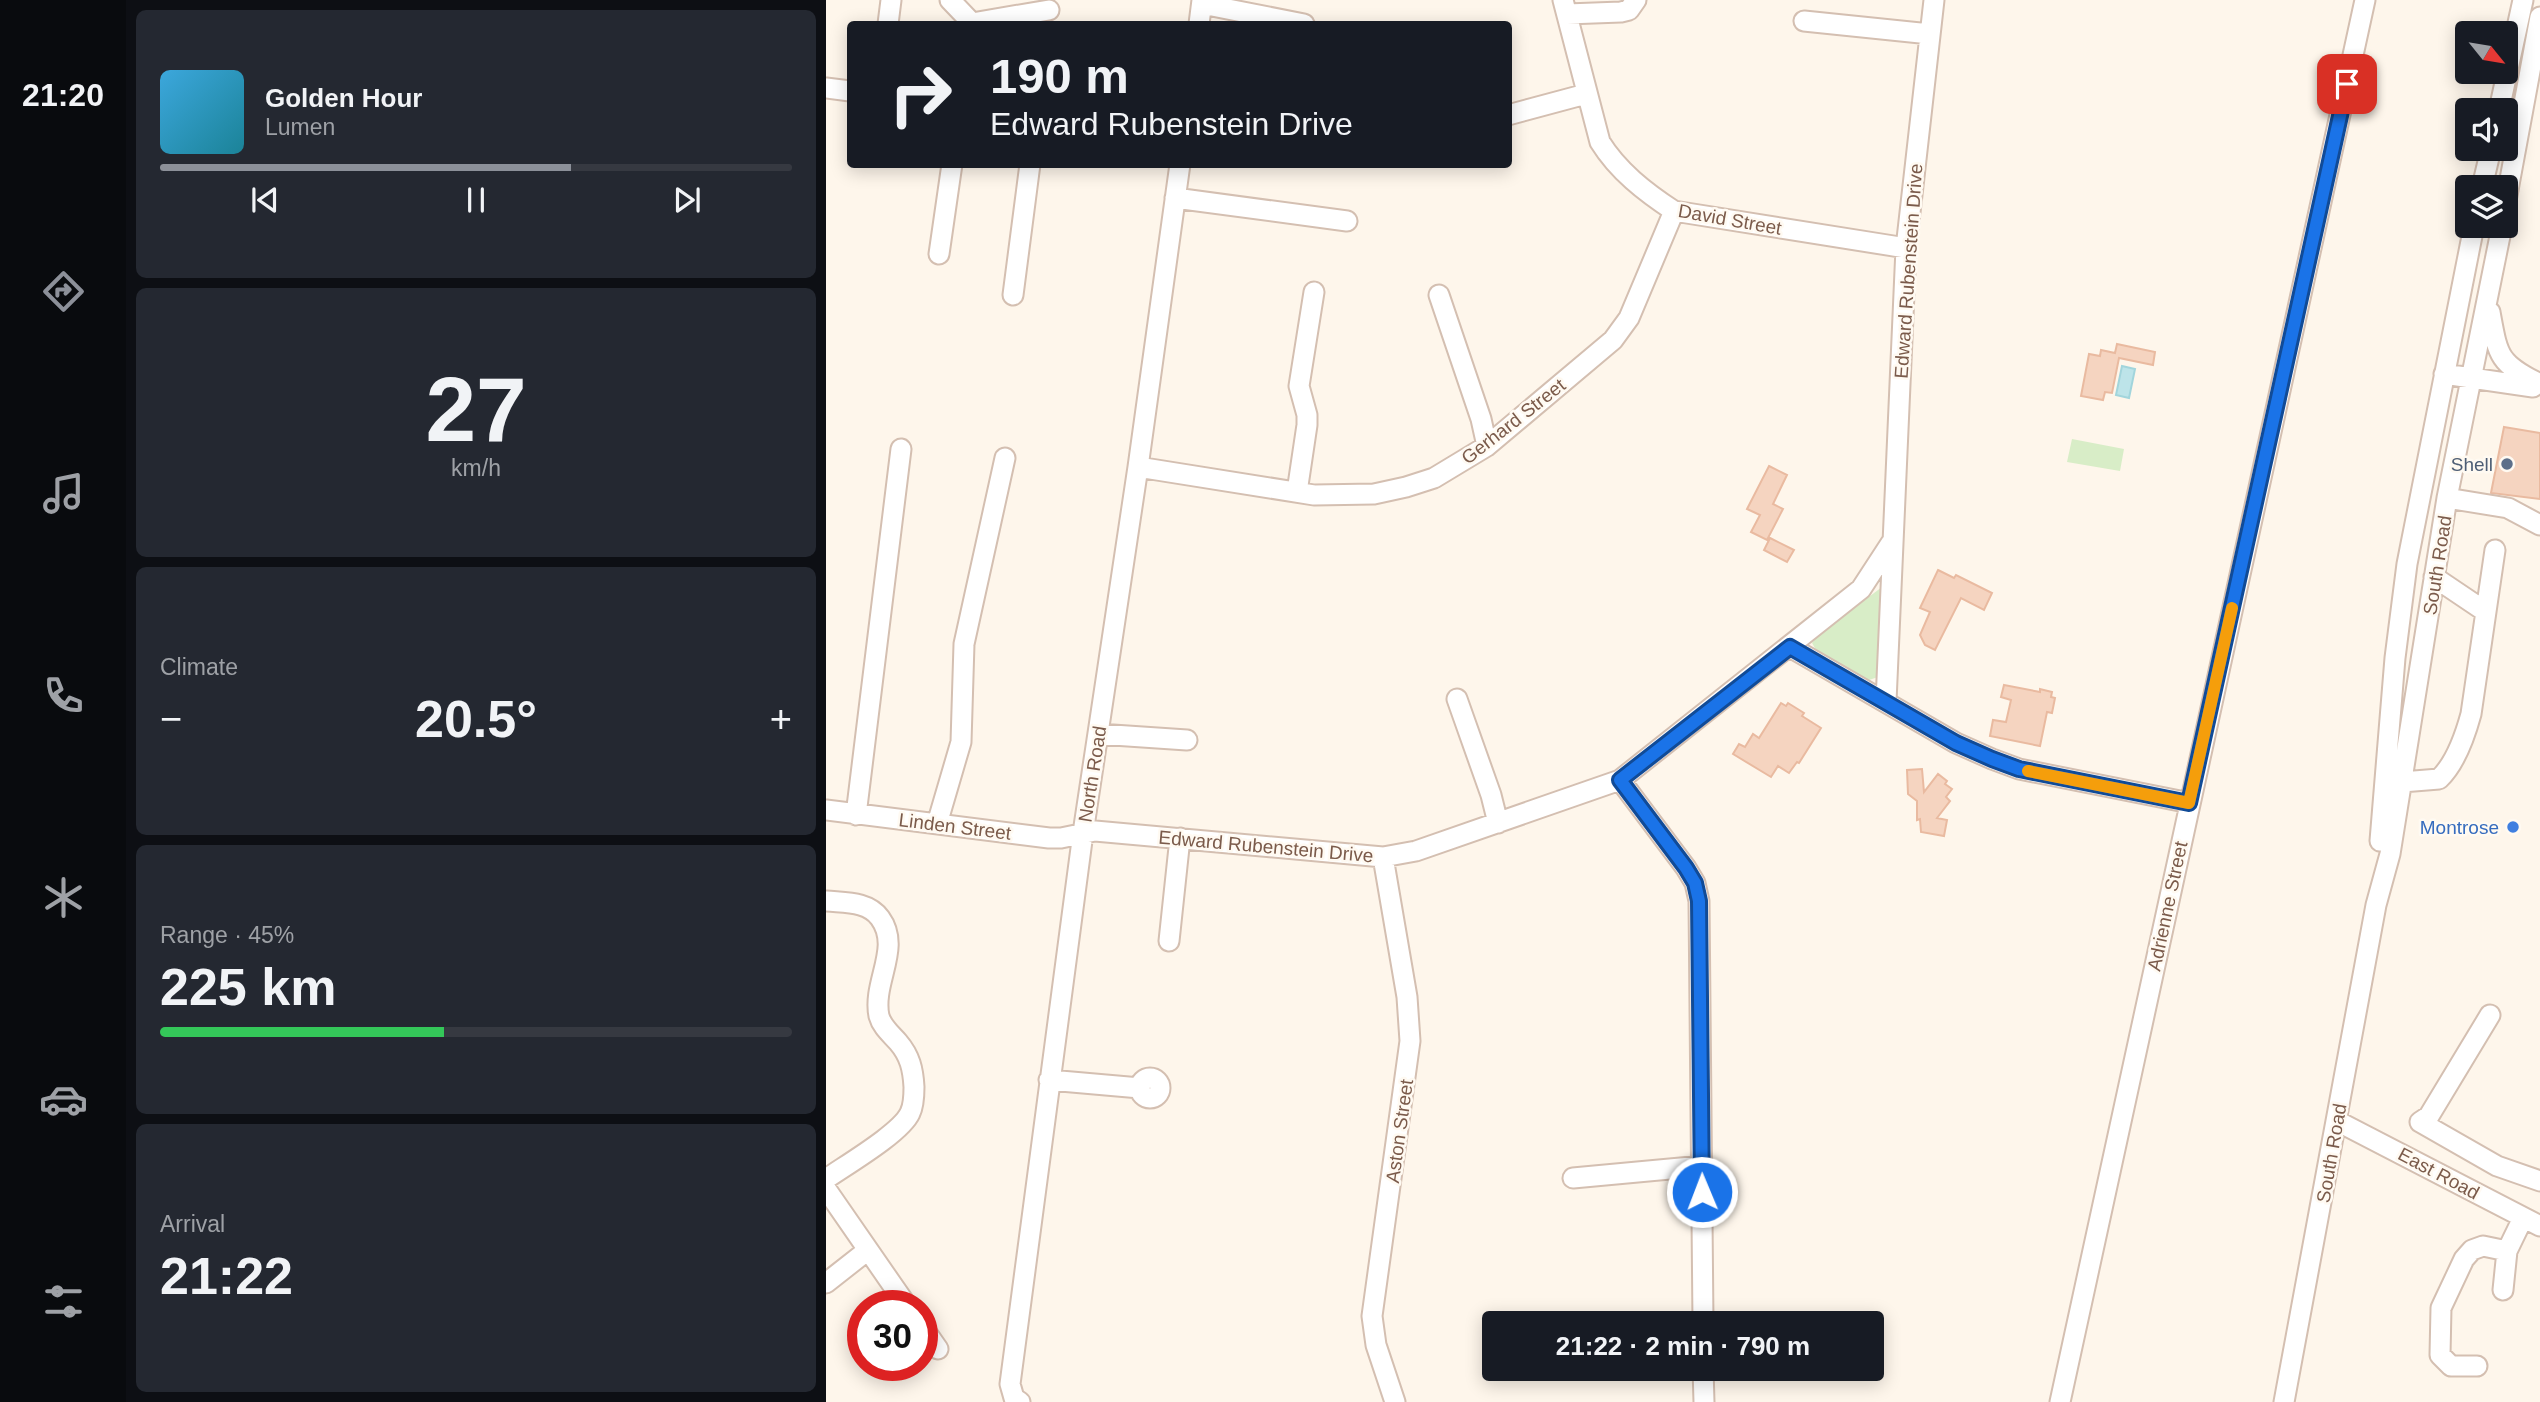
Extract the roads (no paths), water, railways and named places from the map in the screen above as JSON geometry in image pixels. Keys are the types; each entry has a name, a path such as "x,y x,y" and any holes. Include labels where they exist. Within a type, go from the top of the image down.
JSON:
{"street":[{"path":"888,21 891,0"},
{"path":"950,0 969,21"},
{"path":"1565,7 1621,12 1629,10 1636,0"},
{"name":"Edward Rubenstein Drive","path":"1885,702 1906,248 1934,0"},
{"name":"Adrienne Street","path":"2060,1402 2365,0"},
{"path":"2502,98 2523,0"},
{"path":"1199,21 1202,2 1277,9 1299,21"},
{"name":"David Street","path":"1565,7 1595,128 1610,157 1640,187 1674,211 1906,248"},
{"path":"991,21 1049,12"},
{"path":"2514,175 2531,116 2540,17"},
{"path":"1804,21 1930,34"},
{"path":"826,88 847,90"},
{"path":"1512,114 1586,94"},
{"path":"939,254 951,168"},
{"path":"1013,295 1029,168"},
{"name":"North Road","path":"1020,1402 1014,1398 1010,1384 1049,1080 1179,168"},
{"path":"1175,198 1347,222"},
{"name":"Gerhard Street","path":"1138,467 1297,492 1348,496 1374,494 1434,478 1487,446 1592,359 1622,330 1674,211"},
{"name":"South Road","path":"2376,905 2395,658 2407,564 2472,238"},
{"name":"South Road","path":"2284,1402 2376,905 2390,854 2447,498 2500,238"},
{"path":"1297,492 1307,425 1299,386 1314,292"},
{"path":"1439,295 1481,419 1487,446"},
{"path":"2488,300 2497,349 2512,370 2540,386"},
{"path":"2444,374 2540,386"},
{"path":"856,815 901,449"},
{"path":"937,824 961,742 963,652 1005,458"},
{"path":"2447,498 2508,509 2540,525"},
{"name":"Edward Rubenstein Drive","path":"1083,833 1180,838 1383,857 1416,851 1620,780 1861,589 1891,543"},
{"path":"2402,782 2439,779 2451,764 2472,714 2495,550"},
{"path":"2434,577 2486,612"},
{"path":"1790,647 1956,743 2019,769 2189,803"},
{"path":"1457,699 1491,795 1498,823"},
{"path":"1098,734 1187,740"},
{"path":"1620,780 1686,868 1695,883 1699,901 1703,1311"},
{"name":"Linden Street","path":"826,810 1049,838 1083,833"},
{"path":"1169,941 1180,838"},
{"name":"Aston Street","path":"1383,857 1410,1021 1408,1070 1372,1316 1376,1345 1395,1402"},
{"path":"826,901 867,907 878,915 887,928 890,944 878,989 879,1015 886,1030 909,1058 913,1071 914,1099 912,1110 901,1126 826,1179"},
{"path":"2490,1015 2429,1116 2420,1122 2497,1166 2540,1181"},
{"path":"1049,1080 1140,1088"},
{"name":"East Road","path":"2337,1121 2532,1222"},
{"path":"1573,1178 1702,1166"},
{"path":"826,1189 896,1290"},
{"path":"2503,1290 2507,1251 2532,1222"},
{"path":"2477,1366 2451,1366 2440,1354 2441,1308 2464,1259 2472,1250 2483,1246 2507,1251"},
{"path":"826,1283 868,1250"},
{"path":"1705,1381 1709,1401"}],"water":[{"path":"2122,366 2135,369 2129,398 2116,395"}],"place":[{"name":"Shell","path":"2507,464"},
{"name":"Montrose","path":"2513,827"}]}
